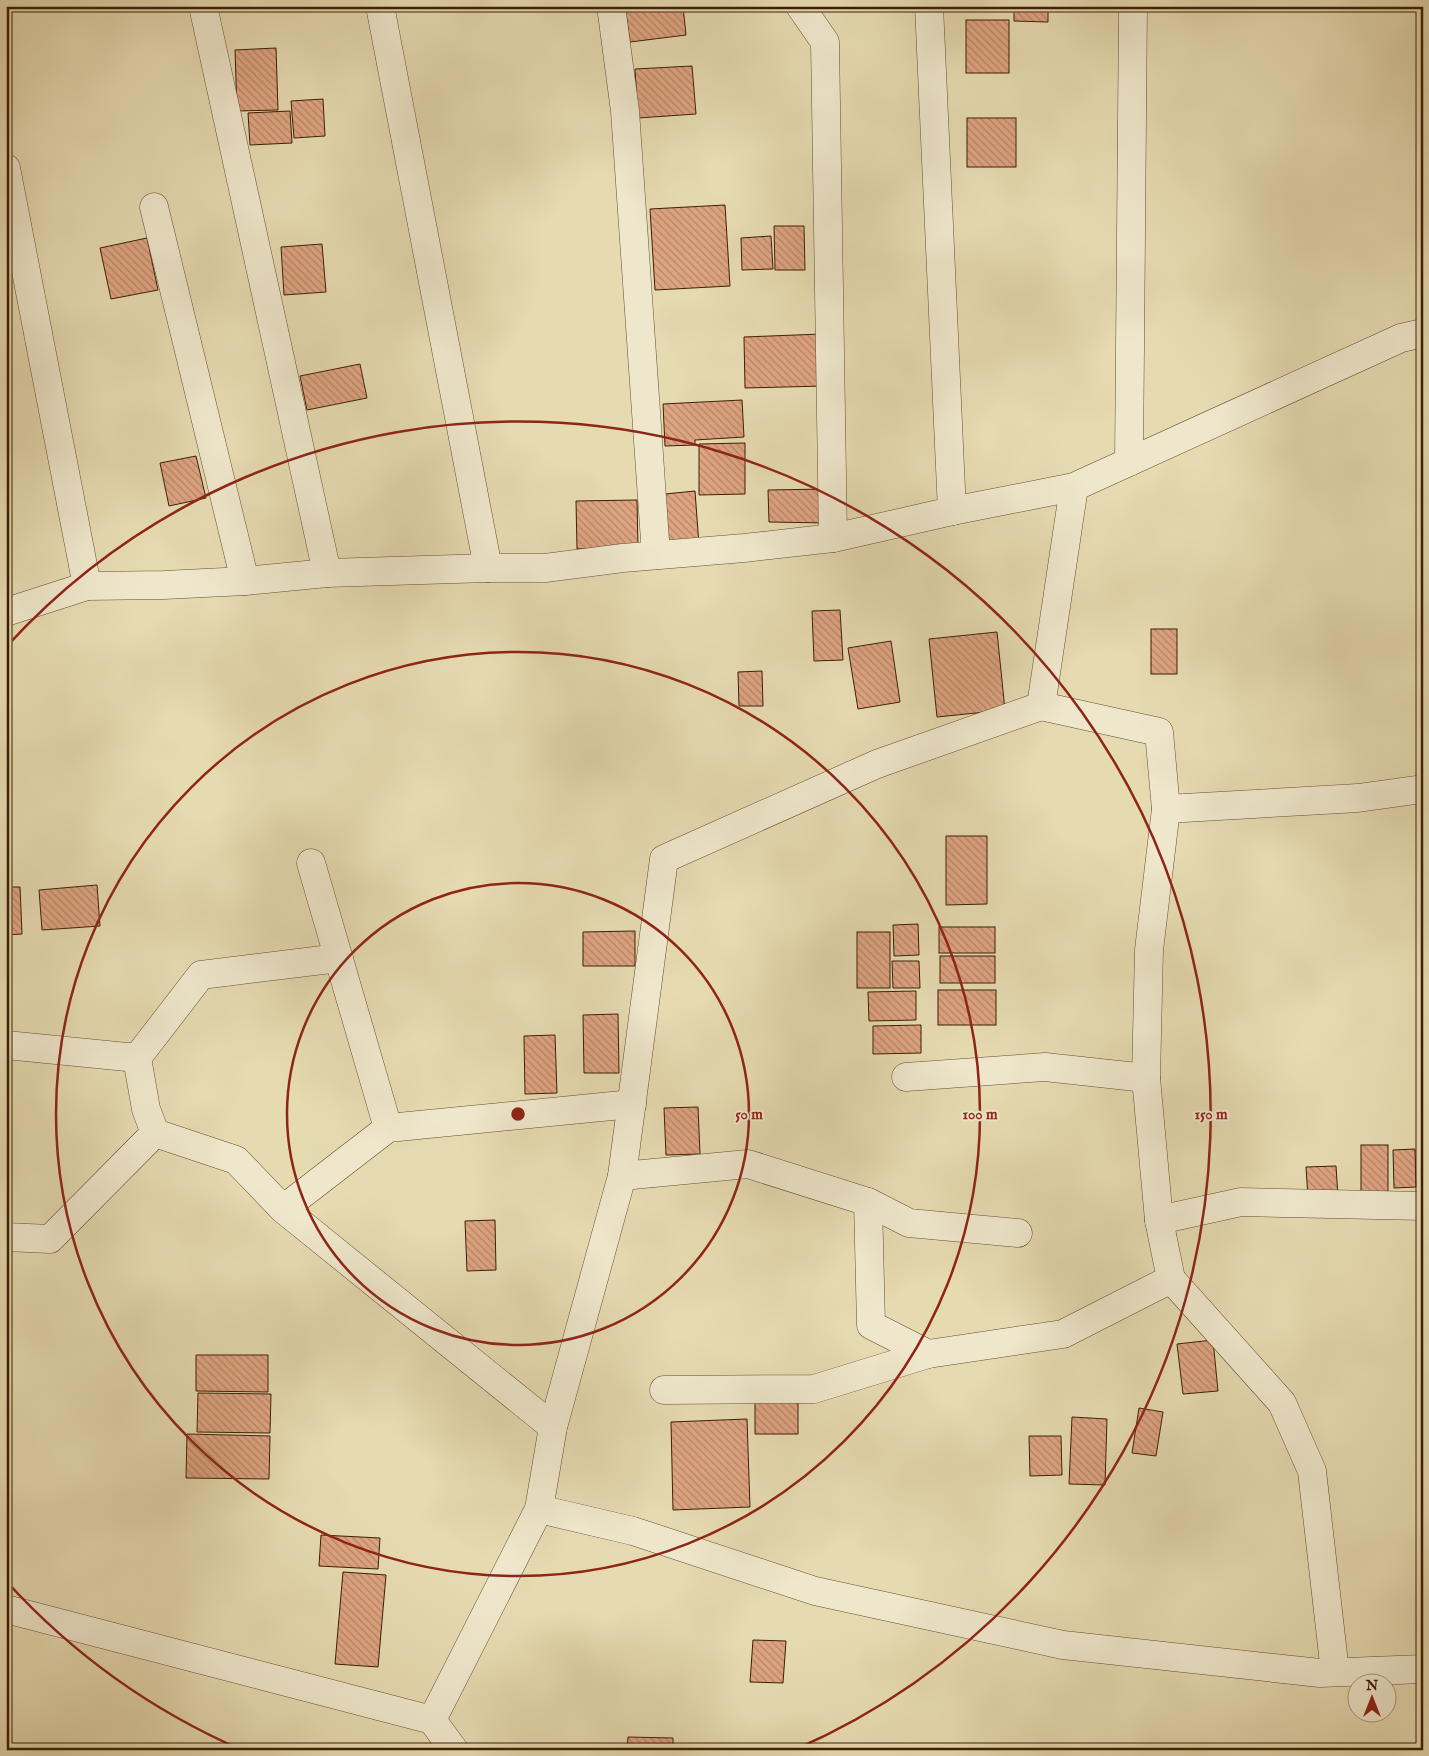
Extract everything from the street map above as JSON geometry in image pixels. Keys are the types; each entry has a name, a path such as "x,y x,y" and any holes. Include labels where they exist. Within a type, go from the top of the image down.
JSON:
{"street":[{"path":"203,6 327,573"},
{"path":"380,6 488,568"},
{"path":"611,6 625,111 656,555"},
{"path":"800,6 825,42 833,538"},
{"path":"928,6 952,511"},
{"path":"1129,462 1133,6"},
{"path":"6,168 87,586"},
{"path":"154,207 245,581"},
{"path":"8,605 87,586 245,581 327,573 545,568 833,538 952,511 1074,487 1401,338 1423,333"},
{"path":"1041,706 1074,487"},
{"path":"432,1720 539,1509 553,1427 622,1176 664,859 878,764 1041,706 1159,732 1166,809 1149,950 1146,1078 1159,1220 1171,1279 1282,1403 1312,1471 1335,1672"},
{"path":"1166,809 1358,798 1423,788"},
{"path":"311,863 388,1128"},
{"path":"155,1133 146,1109 137,1058 201,975 338,958"},
{"path":"6,1045 137,1058"},
{"path":"906,1078 1045,1067 1146,1078"},
{"path":"282,1209 388,1128 632,1104"},
{"path":"155,1133 236,1160 282,1209 553,1427"},
{"path":"6,1237 50,1238 155,1133"},
{"path":"622,1176 748,1164 868,1202 909,1223 1018,1233"},
{"path":"868,1202 870,1325 928,1354"},
{"path":"1159,1220 1241,1202 1423,1206"},
{"path":"664,1390 814,1389 928,1354 1063,1334 1171,1279"},
{"path":"539,1509 632,1532 814,1591 1063,1645 1320,1673 1423,1668"},
{"path":"6,1609 432,1720 454,1750"}],"building":[{"path":"625,6 683,6 686,35 630,42"},
{"path":"1014,6 1048,6 1048,22 1014,21"},
{"path":"966,20 1009,20 1009,73 966,73"},
{"path":"276,48 278,110 237,111 235,50"},
{"path":"692,66 696,114 638,118 635,69"},
{"path":"323,99 325,136 294,138 291,101"},
{"path":"290,111 292,143 250,145 248,113"},
{"path":"967,118 1016,118 1016,167 967,167"},
{"path":"725,205 730,286 655,290 650,209"},
{"path":"774,226 804,226 805,270 775,270"},
{"path":"771,236 773,269 742,270 741,238"},
{"path":"147,238 158,290 111,299 100,248"},
{"path":"322,244 326,292 284,295 281,247"},
{"path":"822,334 824,386 745,388 744,337"},
{"path":"360,364 367,398 307,410 300,376"},
{"path":"742,400 744,437 695,440 695,445 665,446 663,404"},
{"path":"745,443 745,494 699,495 699,444"},
{"path":"196,456 206,498 169,506 160,463"},
{"path":"826,489 829,523 769,522 768,490"},
{"path":"695,491 699,545 666,546 665,494"},
{"path":"637,500 638,547 577,549 576,501"},
{"path":"840,610 843,660 814,661 812,611"},
{"path":"1151,629 1177,629 1177,674 1151,674"},
{"path":"997,632 1005,710 937,717 929,639"},
{"path":"891,641 900,702 858,709 848,648"},
{"path":"762,671 763,706 739,706 738,672"},
{"path":"946,836 987,836 987,904 946,905"},
{"path":"97,885 100,926 42,930 39,890"},
{"path":"6,887 20,887 22,934 6,935"},
{"path":"918,924 919,955 894,956 893,925"},
{"path":"939,927 995,927 995,953 939,953"},
{"path":"635,931 635,966 583,966 583,932"},
{"path":"857,932 890,932 890,988 857,988"},
{"path":"940,956 995,956 995,983 940,983"},
{"path":"892,961 919,961 920,988 893,988"},
{"path":"938,990 996,990 996,1025 938,1025"},
{"path":"916,991 916,1020 869,1021 868,992"},
{"path":"618,1014 619,1073 584,1073 583,1015"},
{"path":"921,1025 921,1053 873,1054 873,1026"},
{"path":"555,1035 557,1093 525,1094 524,1036"},
{"path":"698,1107 700,1154 666,1155 664,1108"},
{"path":"1361,1145 1388,1145 1388,1197 1361,1197"},
{"path":"1415,1149 1416,1187 1394,1188 1393,1150"},
{"path":"1336,1166 1338,1197 1308,1198 1306,1167"},
{"path":"495,1220 496,1270 467,1271 465,1221"},
{"path":"1213,1340 1218,1391 1183,1394 1177,1344"},
{"path":"196,1355 268,1355 268,1392 196,1391"},
{"path":"198,1393 271,1394 270,1433 197,1432"},
{"path":"798,1402 798,1434 755,1434 755,1403"},
{"path":"1139,1408 1163,1412 1156,1456 1132,1453"},
{"path":"1072,1417 1107,1419 1105,1485 1069,1484"},
{"path":"747,1419 750,1507 673,1510 671,1422"},
{"path":"187,1434 270,1436 269,1479 186,1478"},
{"path":"1029,1436 1061,1436 1062,1475 1030,1476"},
{"path":"321,1535 380,1538 378,1569 319,1566"},
{"path":"343,1572 386,1575 378,1667 335,1664"},
{"path":"753,1640 786,1641 783,1683 750,1682"},
{"path":"628,1737 673,1738 673,1750 627,1750"}]}
